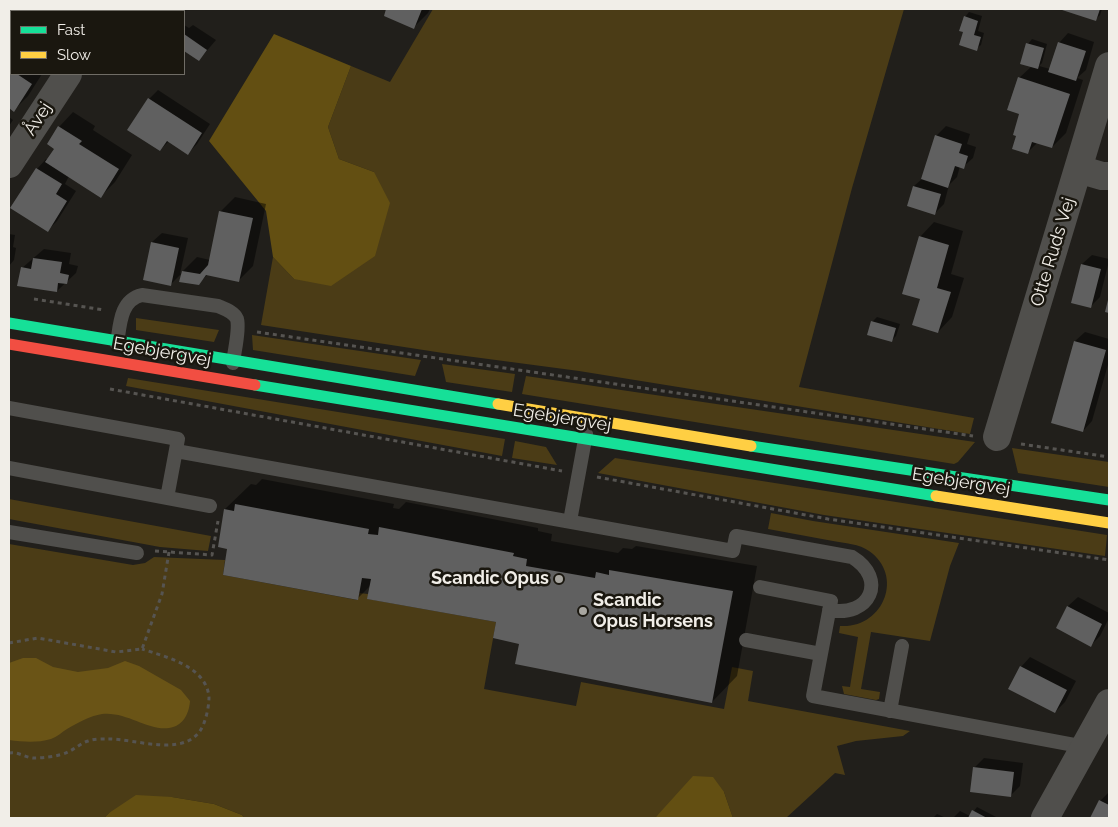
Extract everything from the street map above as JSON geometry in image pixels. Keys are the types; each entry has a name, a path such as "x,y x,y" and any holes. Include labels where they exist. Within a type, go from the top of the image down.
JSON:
{"street":[{"name":"Otte Ruds Vej","path":"997,439 1109,66"},
{"name":"Åvej","path":"9,164 67,75"},
{"path":"1078,169 1102,176 1109,176"},
{"name":"Egebjergvej","path":"9,323 780,451 1109,500"},
{"name":"Egebjergvej","path":"9,344 585,439 1109,522"},
{"path":"1045,818 1109,703"}],"lane":[{"path":"114,362 124,306 133,297 142,294 208,304 230,311 236,318 237,329 230,381"},
{"path":"9,408 178,439 167,498"},
{"path":"570,522 588,418"},
{"path":"176,451 733,550 736,536 852,557 863,564 870,576 871,589 866,602 855,610 842,613 829,610"},
{"path":"9,468 210,506"},
{"path":"9,532 137,553"},
{"path":"760,587 831,601 813,696 1085,747"},
{"path":"746,640 821,654"},
{"path":"890,710 902,646"}],"path":[{"path":"28,298 123,312"},
{"path":"237,329 997,439 1109,458"},
{"path":"142,649 162,594 169,552 212,555 220,508 210,506"},
{"path":"9,643 38,638 116,652 142,649 174,660 191,669 206,682 209,698 207,714 202,729 193,738 178,745 161,746 131,740 108,739 88,741 67,753 33,758 12,752 9,753"}],"shaded area":[{"path":"433,9 904,9 852,188 799,387 974,418 970,434 579,371 443,353 261,325 273,257 294,279 374,172 339,159 328,127 351,66 390,82"},
{"path":"274,34 351,66 328,127 339,159 374,172 390,203 375,256 331,286 294,279 273,257 266,211 209,141"},
{"path":"136,318 219,330 214,342 136,330"},
{"path":"252,335 421,360 415,376 253,350"},
{"path":"442,364 515,374 512,392 446,382"},
{"path":"526,376 975,442 958,462 954,464 522,394"},
{"path":"128,378 505,439 502,456 126,386"},
{"path":"515,441 546,447 557,465 512,458"},
{"path":"1012,448 1109,462 1109,487 1018,473"},
{"path":"615,458 1107,535 1105,556 824,515 598,473"},
{"path":"9,499 211,536 208,551 160,547 9,519"},
{"path":"771,513 959,543 950,566 930,641 871,632 861,689 880,692 879,699 844,694 842,686 850,687 858,637 839,633 840,626 855,625 868,619 878,610 884,599 887,587 886,574 880,562 869,551 857,545 768,529"},
{"path":"9,544 133,565 145,563 154,557 225,560 223,575 357,600 359,593 368,594 368,599 496,622 484,689 576,706 581,682 724,709 732,667 753,671 748,701 910,731 903,736 856,741 837,746 845,775 835,773 786,818 733,818 724,792 658,815 655,818 244,818 242,815 214,804 172,797 109,813 104,818 9,818"},
{"path":"23,658 36,658 53,667 78,672 108,668 125,661 139,666 181,690 190,701 188,710 182,722 169,728 153,727 120,715 102,714 79,722 51,739 30,742 9,740 9,663"},
{"path":"693,776 713,777 724,792 733,818 655,818"},
{"path":"136,795 172,797 214,804 242,815 244,818 104,818"}],"building":[{"path":"66,9 68,10 42,10"},
{"path":"386,9 422,9 414,29 384,16"},
{"path":"1059,9 1100,9 1096,21"},
{"path":"964,16 978,21 974,35 981,37 977,51 959,45 963,32 959,31"},
{"path":"185,35 207,50 199,61 185,52"},
{"path":"1058,42 1086,51 1076,81 1048,72"},
{"path":"1026,43 1044,48 1038,69 1020,64"},
{"path":"9,69 10,75 18,75 32,84 14,112 9,108"},
{"path":"1018,77 1070,94 1052,148 1032,142 1028,154 1012,149 1016,136 1013,135 1019,114 1007,110"},
{"path":"148,98 202,133 188,155 167,141 160,151 127,130"},
{"path":"58,126 82,141 79,144 119,169 101,198 45,162 54,149 47,144"},
{"path":"935,135 962,144 959,153 968,156 964,169 955,166 948,188 921,179"},
{"path":"36,168 62,184 56,194 67,201 48,232 10,208"},
{"path":"913,186 941,194 935,215 907,206"},
{"path":"219,211 253,218 239,282 206,275 199,285 179,282 182,271 200,274 208,265"},
{"path":"919,236 949,245 937,288 951,292 938,333 912,325 920,299 902,294"},
{"path":"151,242 179,248 171,286 143,280"},
{"path":"33,258 62,262 60,273 69,275 67,284 58,283 57,292 17,286 21,267 31,269"},
{"path":"1081,264 1101,269 1091,308 1071,303"},
{"path":"1109,296 1109,313 1105,312"},
{"path":"871,321 896,328 892,342 867,335"},
{"path":"1074,341 1106,350 1083,432 1051,423"},
{"name":"Scandic Opus Horsens","path":"235,504 369,529 368,534 378,535 379,527 514,553 513,556 527,559 526,566 595,578 596,572 609,575 609,570 733,591 712,703 515,664 519,644 493,638 496,622 367,599 371,579 362,578 358,600 223,575 227,549 218,547 224,509 234,511"},
{"path":"1067,606 1102,624 1091,647 1056,628"},
{"path":"1020,666 1067,690 1055,713 1008,689"},
{"path":"973,767 1014,772 1011,797 970,792"},
{"path":"1099,800 1109,805 1109,818 1090,818"},
{"path":"972,810 987,818 968,818"}],"traffic: fast":[{"path":"9,323 498,404"},
{"path":"255,385 936,496"},
{"path":"751,446 1109,500"}],"traffic: slow":[{"path":"498,404 751,446"},
{"path":"936,496 1109,523"}],"traffic: jam":[{"path":"9,344 255,385"}],"place":[{"name":"Scandic Opus","path":"559,579"},
{"name":"Scandic Opus Horsens","path":"583,611"}]}
